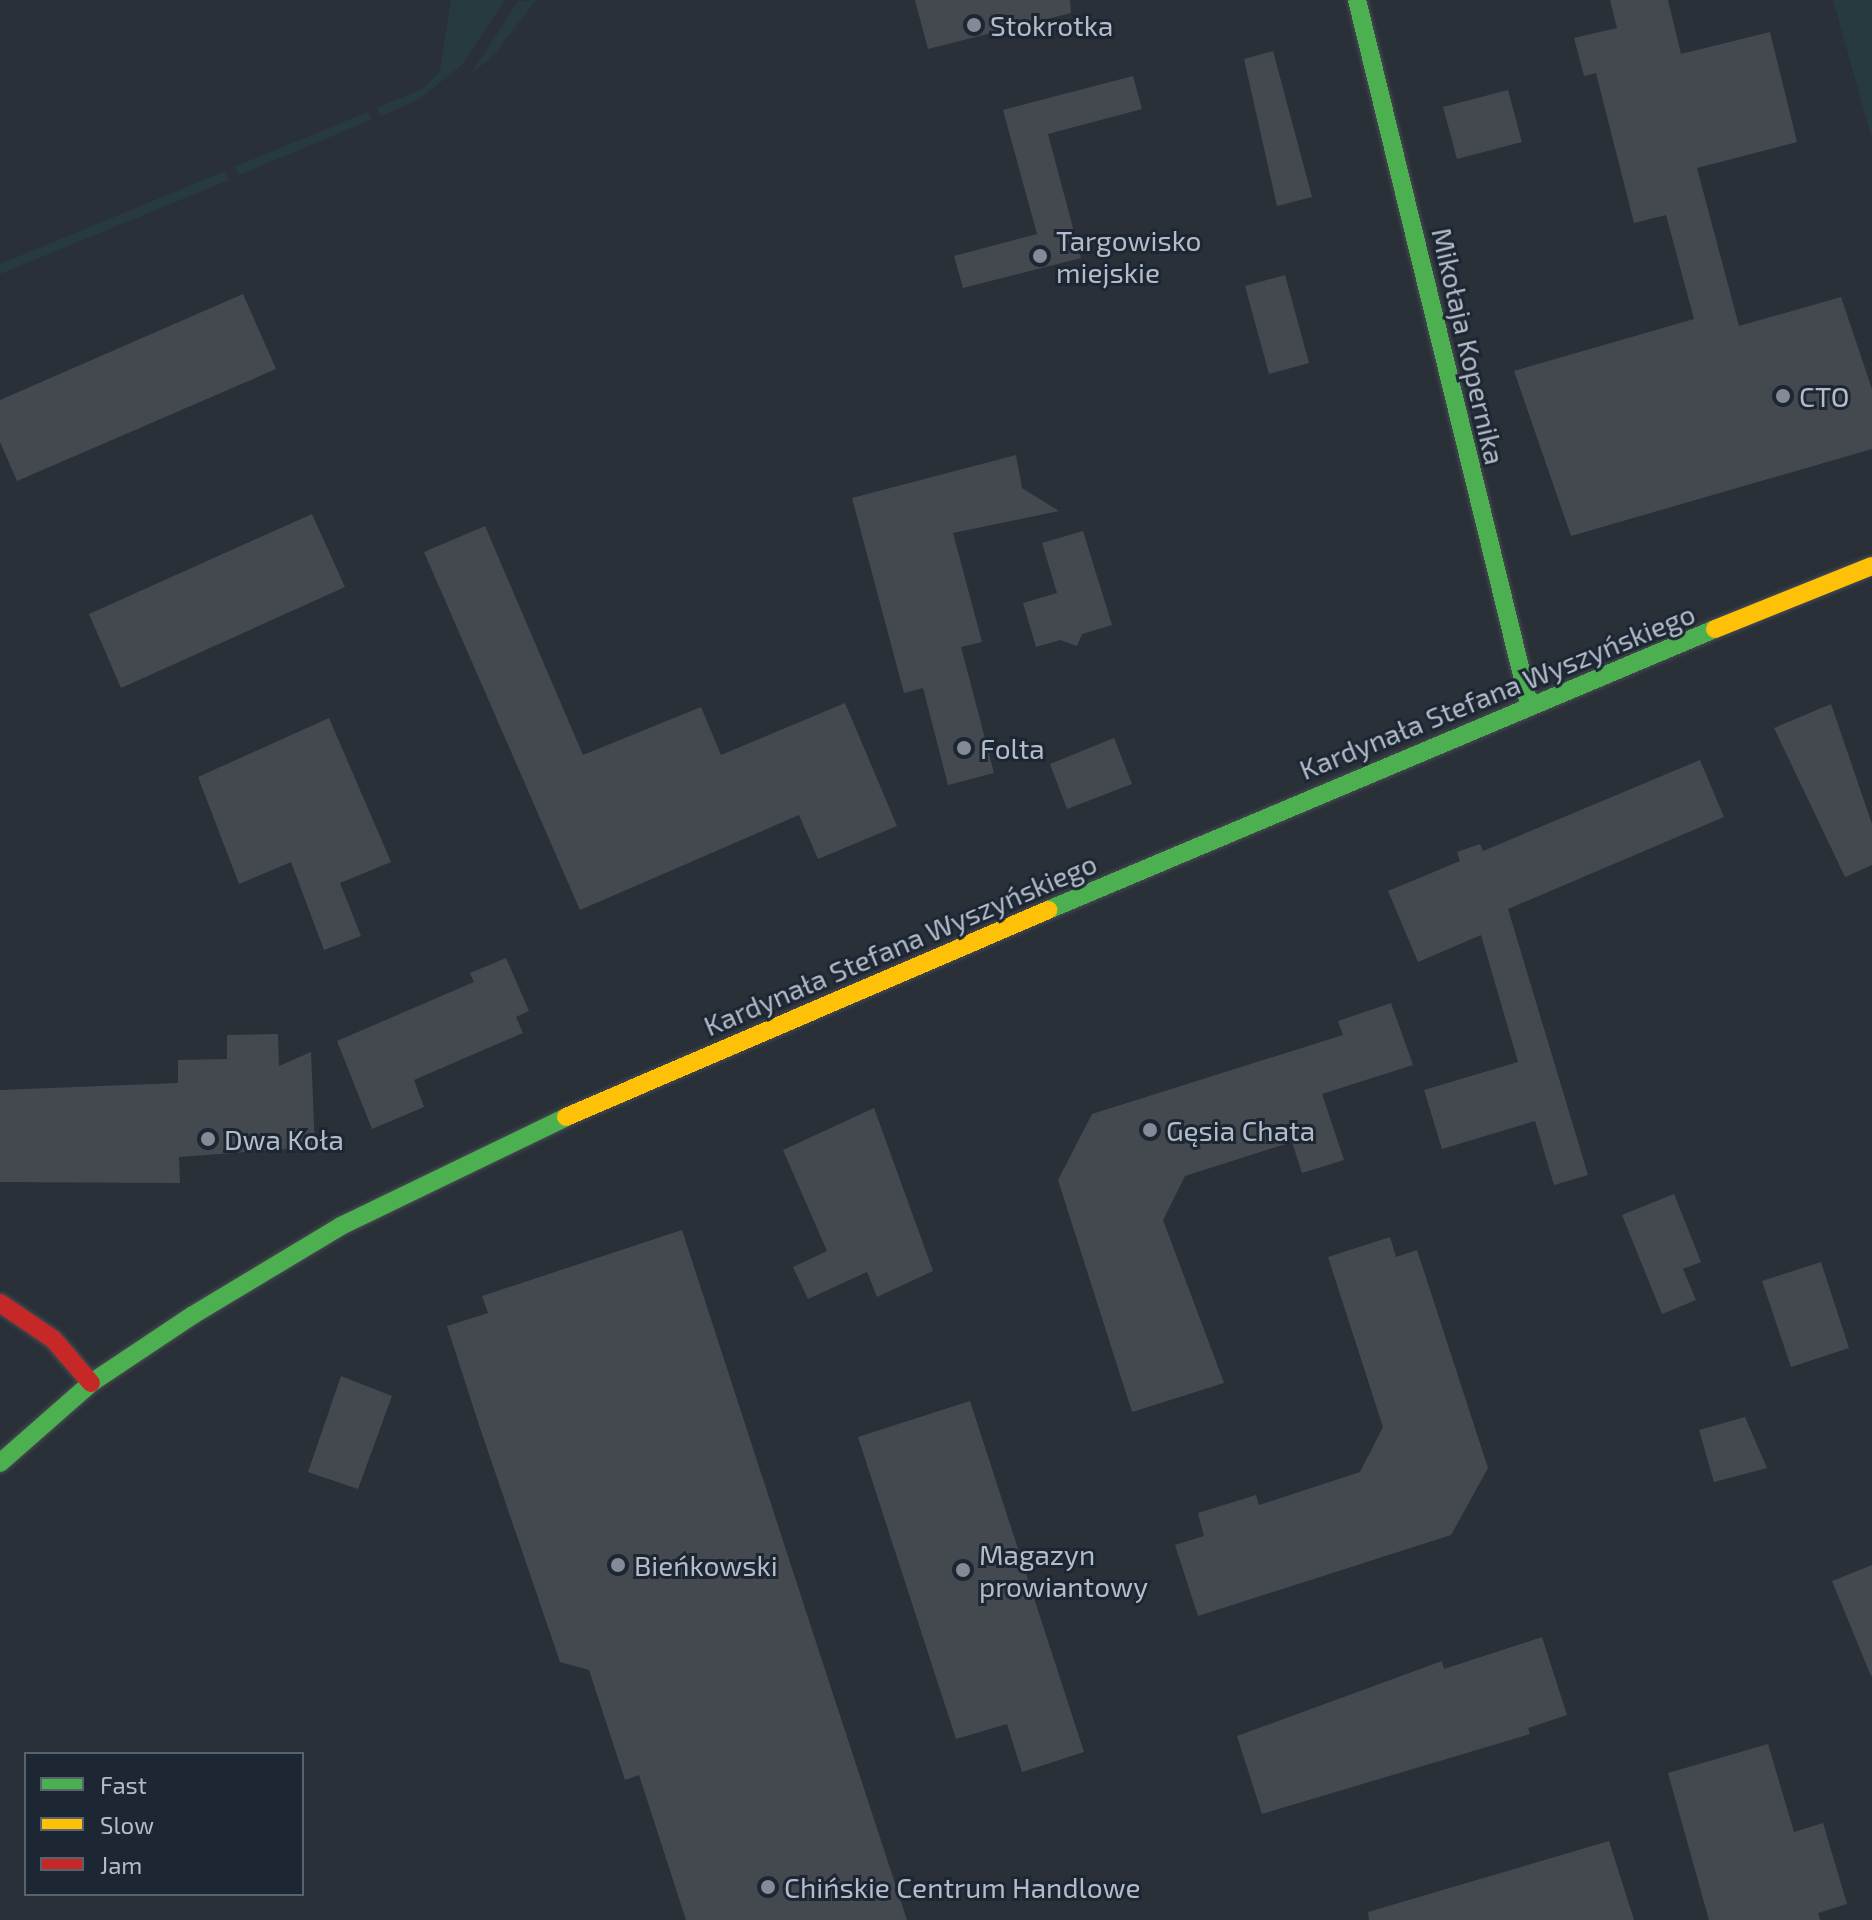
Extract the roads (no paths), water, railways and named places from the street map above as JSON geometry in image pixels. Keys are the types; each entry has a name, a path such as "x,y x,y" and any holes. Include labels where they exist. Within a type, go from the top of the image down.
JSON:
{"street":[{"name":"Mikołaja Kopernika","path":"1357,0 1529,704"},
{"name":"Kardynała Stefana Wyszyńskiego","path":"0,1463 91,1383 341,1226 502,1144 1529,704 1872,566"},
{"path":"0,1303 53,1339 91,1383"}],"place":[{"name":"Stokrotka","path":"974,25"},
{"name":"Targowisko miejskie","path":"1040,256"},
{"name":"CTO","path":"1783,396"},
{"name":"Folta","path":"964,748"},
{"name":"Gęsia Chata","path":"1150,1130"},
{"name":"Dwa Koła","path":"208,1139"},
{"name":"Bieńkowski","path":"618,1565"},
{"name":"Magazyn prowiantowy","path":"963,1570"},
{"name":"Chińskie Centrum Handlowe","path":"768,1887"}]}
